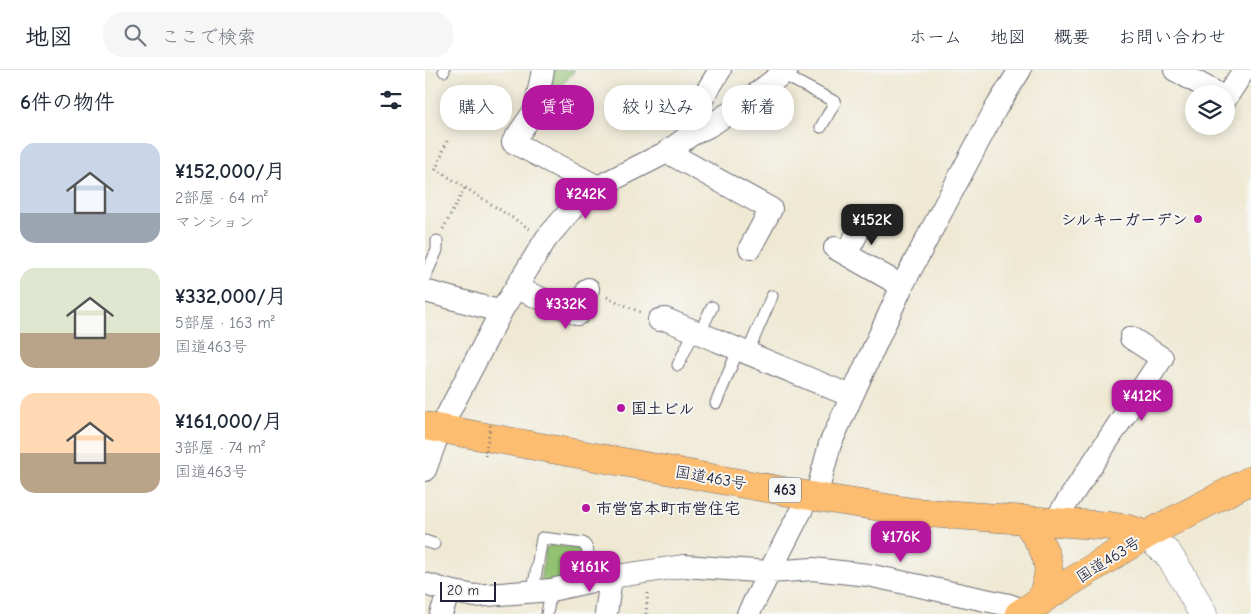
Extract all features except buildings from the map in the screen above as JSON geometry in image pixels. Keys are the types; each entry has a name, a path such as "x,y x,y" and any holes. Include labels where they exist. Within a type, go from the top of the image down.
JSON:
{"highway":[{"name":"国道463号","path":"432,427 813,496 913,512 1119,527 1146,535"},
{"name":"国道463号","path":"1028,609 1146,535 1251,480"},
{"path":"1026,521 1040,542 1046,559 1048,574 1028,609"}],"street":[{"path":"543,70 535,110 513,142 598,187"},
{"path":"689,136 702,99 720,70"},
{"path":"748,614 813,496 830,444 902,286 996,108 1019,70"},
{"path":"1175,70 1202,85"},
{"path":"1234,85 1244,70"},
{"path":"425,470 432,427 545,239 581,198 598,187 667,152 689,136 742,105 785,72"},
{"path":"667,152 771,209 750,248"},
{"path":"865,219 840,251 902,286"},
{"path":"516,288 578,314 588,289"},
{"path":"425,292 495,310 502,310"},
{"path":"659,320 665,319 851,396"},
{"path":"1054,522 1162,358 1131,338"},
{"path":"1146,535 1168,554 1203,614"},
{"path":"425,584 475,596 542,590 683,566 770,572 813,569 868,575 1028,609"},
{"path":"603,579 606,614"},
{"path":"441,614 449,591"}],"lane":[{"path":"785,72 835,102 821,127"},
{"path":"425,277 437,250 437,241"},
{"path":"716,403 772,296"},
{"path":"678,365 712,307"},
{"path":"547,614 542,590 542,538 583,543 603,579"}],"path":[{"path":"447,141 436,169 545,239"},
{"path":"437,241 465,188"},
{"path":"588,289 659,320"},
{"path":"485,456 491,422"}],"green space":[{"path":"550,70 575,70 562,85 547,85"},
{"path":"552,545 581,549 585,553 588,570 545,584 540,579 546,548"}],"place":[{"name":"シルキーガーデン","path":"1198,219"},
{"name":"国土ビル","path":"621,408"},
{"name":"市営宮本町市営住宅","path":"586,508"}]}
